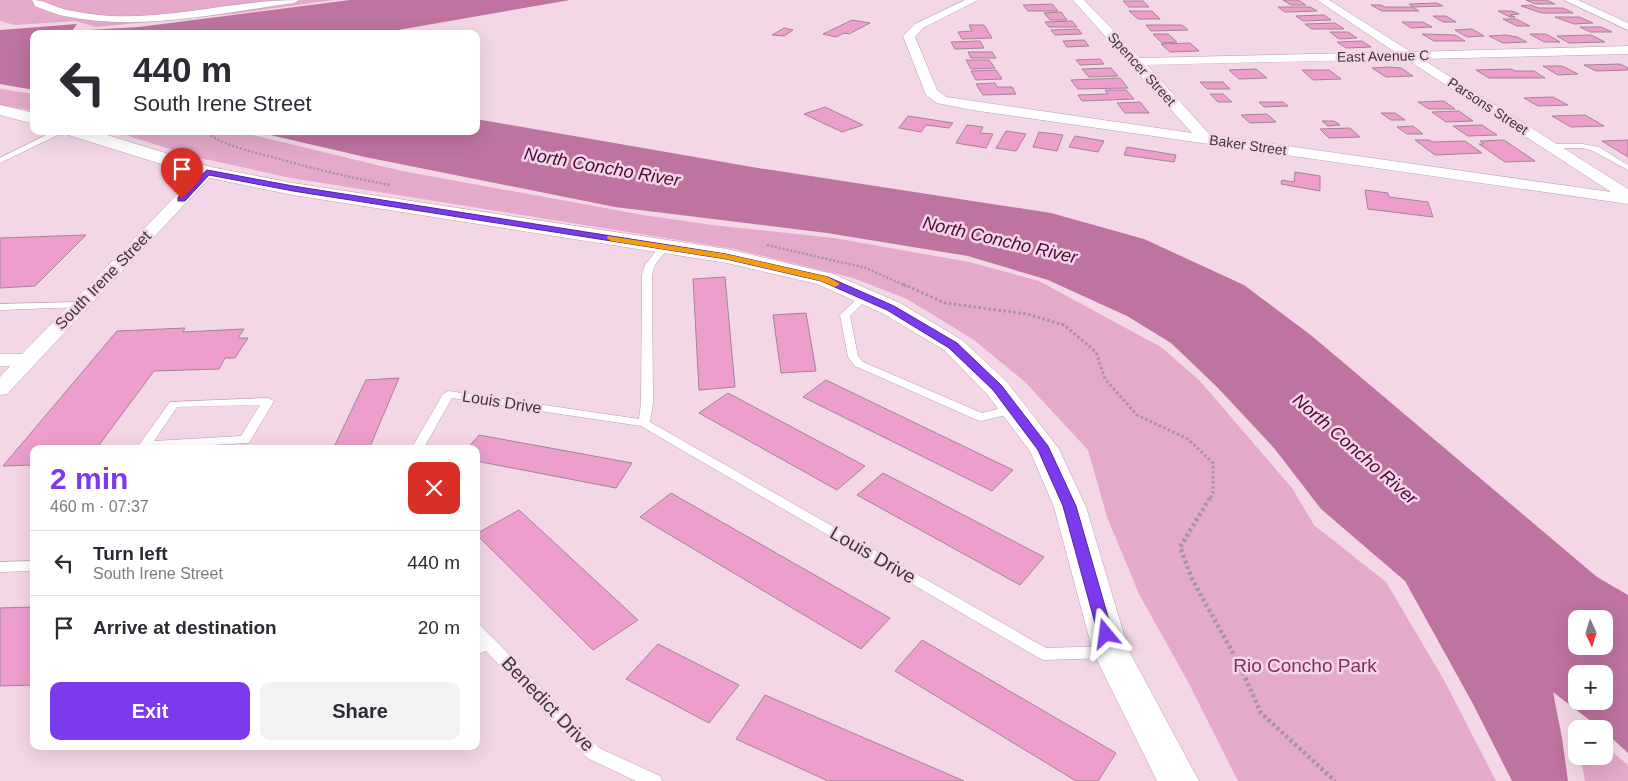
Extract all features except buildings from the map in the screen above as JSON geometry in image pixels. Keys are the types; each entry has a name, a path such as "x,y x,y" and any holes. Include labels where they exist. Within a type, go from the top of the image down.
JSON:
{"street":[{"path":"37,0 39,4 65,13 108,19 146,19 294,0"},
{"name":"Baker Street","path":"973,0 919,26 909,36 931,92 942,100 972,106 1205,139 1628,197"},
{"name":"Spencer Street","path":"1078,0 1137,62 1205,139"},
{"name":"Parsons Street","path":"1322,0 1628,197"},
{"path":"1569,0 1628,27"},
{"name":"East Avenue C","path":"1137,62 1628,50"},
{"path":"0,110 30,118"},
{"path":"87,135 207,172 293,189 726,256 824,279 890,308 953,345 997,388 1044,449 1070,506 1111,652 1178,781"},
{"name":"South Irene Street","path":"0,389 207,172"},
{"path":"0,360 27,360"}],"lane":[{"path":"0,161 14,156 50,135"},
{"path":"1550,146 1583,146 1596,149 1628,168"},
{"path":"644,423 647,403 647,275 650,264 664,246"},
{"path":"864,297 846,315 853,357 859,364 981,417 1014,409"},
{"path":"0,307 79,305"},
{"name":"Louis Drive","path":"419,445 449,394 644,423 1044,654 1111,652"},
{"path":"144,445 174,404 268,401 245,440 172,445"},
{"path":"0,567 30,566"},
{"name":"Benedict Drive","path":"482,646 593,753 654,781"}],"green space":[{"path":"0,0 334,0 233,14 96,27 75,21 15,25 0,21"},
{"path":"0,89 30,93 30,110 0,105"},
{"name":"Rio Concho Park","path":"126,135 253,135 402,171 643,215 712,225 834,238 969,262 1039,281 1161,347 1200,381 1225,410 1292,488 1314,525 1386,582 1444,680 1496,781 1238,781 1187,680 1139,594 1107,517 1088,450 1025,382 974,340 907,299 853,278 734,249 291,178 195,157"},
{"path":"1613,752 1628,765 1628,781 1585,781 1582,765 1613,765"}],"water":[{"path":"350,0 570,0 398,30 89,30 139,27"},
{"path":"77,24 73,30 30,30 30,89 0,84 0,30"},
{"name":"North Concho River","path":"480,120 758,168 1051,213 1144,239 1244,285 1312,336 1597,577 1628,595 1628,753 1613,739 1613,720 1589,720 1576,710 1613,710 1613,665 1568,665 1568,704 1553,692 1568,781 1512,781 1473,704 1405,581 1321,509 1274,448 1217,387 1171,343 1127,316 1048,280 968,256 827,233 615,207 365,157 270,135 480,135"}],"slow traffic":[{"path":"611,238 726,256 824,279 835,284"}],"route":[{"path":"182,199 207,172 293,189 726,256 824,279 890,308 953,345 997,388 1044,449 1070,506 1106,634"}]}
